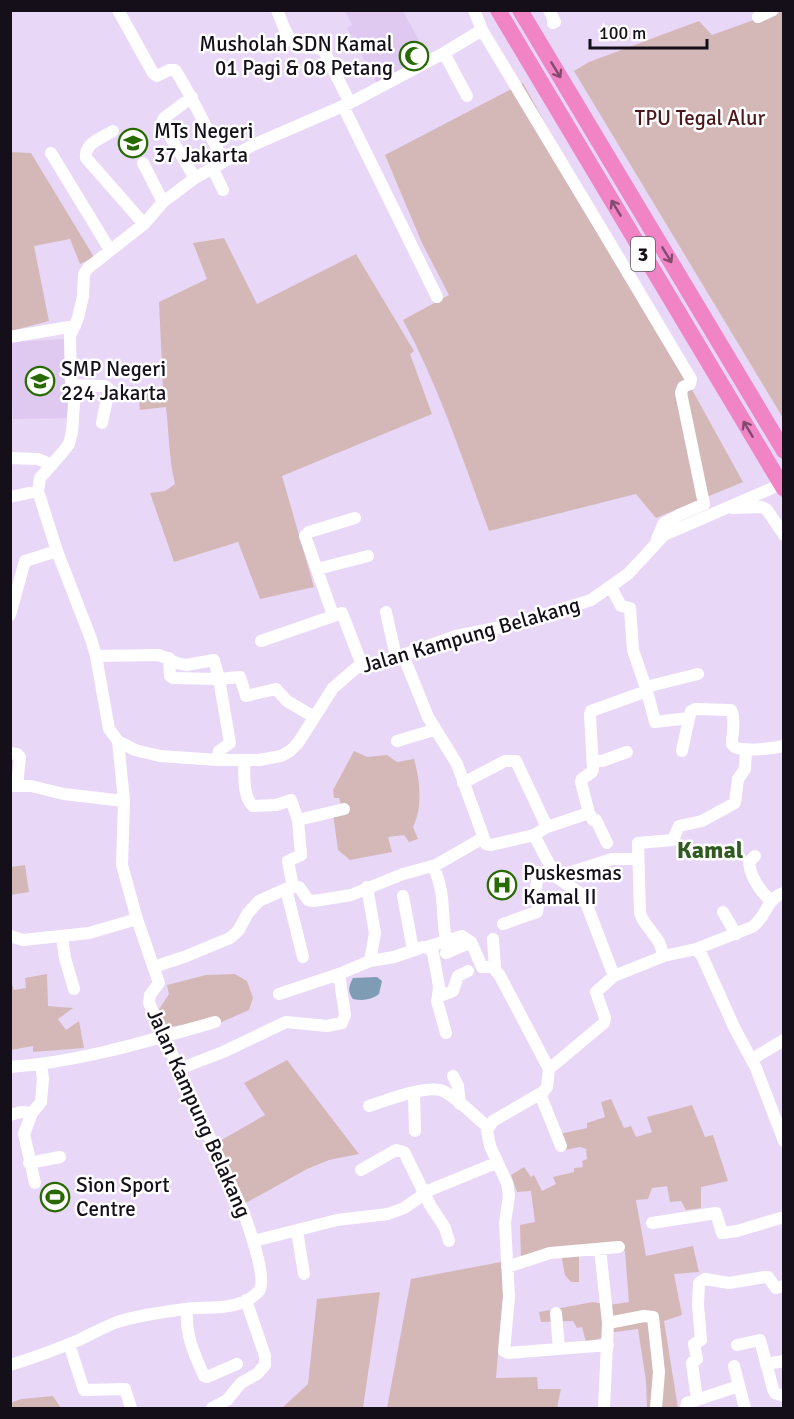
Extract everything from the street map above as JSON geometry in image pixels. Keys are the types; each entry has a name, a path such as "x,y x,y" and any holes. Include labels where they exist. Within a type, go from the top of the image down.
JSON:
{"highway":[{"name":"3","path":"498,10 783,489"},
{"name":"3","path":"520,10 783,451"}],"street":[{"path":"118,10 153,73 157,76 169,70 175,70 192,97 206,130 224,161"},
{"path":"474,10 478,32 691,379 690,384 683,387 681,393 704,504 734,508 762,507 767,510 783,535"},
{"path":"549,10 555,22 553,23"},
{"path":"758,17 773,10"},
{"path":"282,12 292,43 324,51 437,297"},
{"path":"10,497 38,491 40,478 69,444 74,403 69,336 75,326 83,296 84,274 88,268 144,224 163,202 212,167 253,145 347,105 478,32"},
{"path":"444,53 467,96"},
{"path":"192,97 164,118 162,123 195,178"},
{"path":"113,131 88,146 85,152 86,158 144,224"},
{"path":"51,153 110,250"},
{"path":"143,163 163,202"},
{"path":"212,167 223,190"},
{"path":"10,337 75,326"},
{"path":"71,385 109,388 102,423"},
{"path":"10,458 38,459 52,465"},
{"path":"660,539 783,483"},
{"name":"Jalan Kampung Belakang","path":"38,491 57,551 82,612 96,656 108,725 118,741 124,801 122,865 159,984 150,995 149,1002 243,1211 254,1242 261,1284 259,1291 246,1300"},
{"name":"Jalan Kampung Belakang","path":"118,741 149,754 218,760 267,759 290,751 298,743 333,688 362,665 400,656 456,636 515,624 591,600 635,568 660,539 664,523 704,504"},
{"path":"333,615 305,538 306,534 355,518"},
{"path":"10,615 25,561 57,551"},
{"path":"317,569 368,556"},
{"path":"611,587 621,606 630,608 632,642 655,722 689,718"},
{"path":"386,612 400,656 434,730 452,753 486,844 491,845 534,835 547,827 589,813"},
{"path":"261,641 341,613 344,615 362,665"},
{"path":"96,656 159,655 186,665 214,660 230,743 219,751 218,760"},
{"path":"169,658 170,676 173,678 241,677 246,696 276,689 287,701 314,717"},
{"path":"607,843 597,820 593,820 589,813 582,782 582,779 593,771 591,711 646,689 698,674"},
{"path":"682,750 691,711 695,709 731,710 733,745 738,749 783,746"},
{"path":"397,741 434,730"},
{"path":"664,956 659,942 640,913 638,843 673,840 679,826 702,821 735,803 738,779 745,770 746,749"},
{"path":"593,761 602,761 627,752"},
{"path":"10,753 20,757 14,786 31,786 64,794 124,801"},
{"path":"244,760 246,793 251,805 276,805 290,800 297,820 301,855 288,861 290,888 303,957"},
{"path":"463,783 506,761 516,761 547,827"},
{"path":"297,820 344,809"},
{"path":"534,835 556,877"},
{"path":"153,967 230,938 254,905 290,888 301,888 308,900 314,901 351,895 367,887 433,866 483,838"},
{"path":"754,856 748,862 749,867 758,886 770,900"},
{"path":"556,877 612,859 638,859"},
{"path":"433,866 442,888 442,915 446,947"},
{"path":"503,924 537,912 535,897 538,872 556,877 583,895 614,976"},
{"path":"367,887 375,933 370,961"},
{"path":"549,1069 604,1023 596,992 614,976 664,956 696,949 736,934 760,921 770,900 783,893"},
{"path":"403,896 412,950"},
{"path":"723,912 736,934"},
{"path":"10,936 23,940 62,937 89,933 137,919"},
{"path":"62,937 74,989"},
{"path":"488,1127 493,1121 540,1094 547,1087 549,1069 495,967 493,939"},
{"path":"279,994 370,961 394,957 427,947 446,947 471,942 482,967 495,967"},
{"path":"427,947 433,953 439,986 438,996 446,1033"},
{"path":"696,949 702,956 735,1029 752,1059 783,1141"},
{"path":"438,996 441,997 453,990 456,978 468,971"},
{"path":"179,1069 223,1052 278,1024 294,1021 332,1026 342,1023 345,1016 339,974"},
{"path":"10,1066 41,1064 165,1037 215,1022"},
{"path":"752,1059 783,1040"},
{"path":"35,1183 24,1134 32,1113 42,1099 41,1064"},
{"path":"453,1076 458,1086 460,1104"},
{"path":"369,1106 414,1092 442,1091 488,1127 490,1146 507,1183 509,1195 504,1223 509,1297 504,1351 508,1353 608,1345"},
{"path":"414,1092 415,1131"},
{"path":"540,1094 561,1146"},
{"path":"10,1115 21,1112 32,1113"},
{"path":"361,1170 400,1150 404,1152 430,1205 445,1228 449,1241"},
{"path":"30,1163 60,1157"},
{"name":"Jalan Kampung Belakang","path":"254,1242 337,1220 388,1214 404,1208 425,1193 496,1163"},
{"path":"652,1223 716,1213 722,1233 737,1231 783,1217"},
{"path":"297,1231 304,1274"},
{"path":"507,1264 550,1253 619,1247"},
{"path":"600,1249 608,1323 604,1408"},
{"path":"697,1400 692,1363 697,1359 694,1344 701,1342 699,1283 705,1279 729,1283 768,1277 776,1288 783,1286"},
{"path":"10,1365 69,1344 117,1323 188,1309 235,1305 246,1300 265,1356 265,1365 257,1374 241,1383 227,1400 212,1408"},
{"path":"188,1309 187,1323 190,1343 204,1376 207,1377 237,1364"},
{"path":"556,1313 559,1349"},
{"path":"608,1323 644,1316 653,1317 659,1372 656,1408"},
{"path":"738,1345 760,1340 775,1393 783,1396"},
{"path":"69,1344 84,1390 125,1389 131,1408"},
{"path":"766,1364 783,1361"},
{"path":"734,1366 745,1408"},
{"path":"686,1408 687,1403 739,1386"}],"shaded area":[{"path":"345,11 403,11 428,57 377,84 347,28 352,25"},
{"name":"SMP Negeri 224 Jakarta","path":"66,339 69,418 13,419 10,342"}],"green space":[{"name":"TPU Tegal Alur","path":"783,11 783,418 574,71 589,62 699,21 712,35"},
{"path":"523,83 743,482 656,518 636,494 489,531 439,397 403,320 449,295 422,243 385,155"},
{"path":"10,152 31,153 94,257 80,264 70,239 34,246 49,321 11,331"},
{"path":"224,238 257,304 356,254 414,351 410,354 432,414 282,476 314,587 260,599 238,542 174,562 150,493 165,491 175,484 166,407 140,410 138,392 163,389 159,302 207,279 193,243"},
{"path":"354,751 367,757 387,755 397,762 414,759 420,793 413,827 418,839 409,842 404,835 388,837 392,852 350,860 338,850 333,814 343,811 339,798 334,798 333,790"},
{"path":"25,865 29,892 11,895 11,867"},
{"path":"47,974 48,1006 73,1008 58,1019 66,1030 79,1021 84,1048 33,1052 33,1046 11,1050 11,984 14,990 26,988 25,978"},
{"path":"235,974 247,981 253,998 249,1010 215,1025 181,1025 164,1028 158,1011 169,994 167,985 206,975"},
{"path":"287,1060 359,1154 329,1160 307,1169 244,1204 216,1143 265,1115 244,1083"},
{"path":"611,1099 624,1128 631,1126 636,1137 652,1132 647,1117 692,1105 705,1137 713,1135 728,1181 701,1187 701,1208 686,1210 681,1201 670,1202 667,1186 652,1188 648,1199 636,1200 646,1256 693,1246 699,1272 674,1274 682,1315 664,1321 678,1408 647,1408 646,1381 638,1329 608,1333 602,1338 586,1342 582,1327 577,1328 573,1321 541,1322 539,1312 593,1302 609,1305 629,1302 625,1251 579,1254 579,1282 571,1282 565,1275 561,1254 521,1260 520,1225 535,1222 531,1191 517,1192 511,1175 524,1167 531,1177 534,1175 542,1191 556,1184 553,1177 574,1172 574,1168 583,1167 582,1161 587,1159 586,1149 580,1147 560,1151 555,1135 587,1128 587,1123 605,1117 601,1102"},
{"path":"506,1261 496,1378 537,1377 538,1389 561,1389 557,1408 387,1408 411,1279"},
{"path":"380,1292 363,1408 282,1408 308,1384 317,1299"},
{"path":"53,1396 61,1408 11,1408 11,1403 21,1399"}],"water":[{"path":"377,977 382,981 379,994 373,998 353,999 349,988 353,978"}],"place":[{"name":"Musholah SDN Kamal 01 Pagi & 08 Petang","path":"414,56"},
{"name":"MTs Negeri 37 Jakarta","path":"133,143"},
{"name":"SMP Negeri 224 Jakarta","path":"40,381"},
{"name":"Puskesmas Kamal II","path":"502,885"},
{"name":"Sion Sport Centre","path":"55,1197"}],"district":[{"name":"Kamal","path":"710,850"}]}
